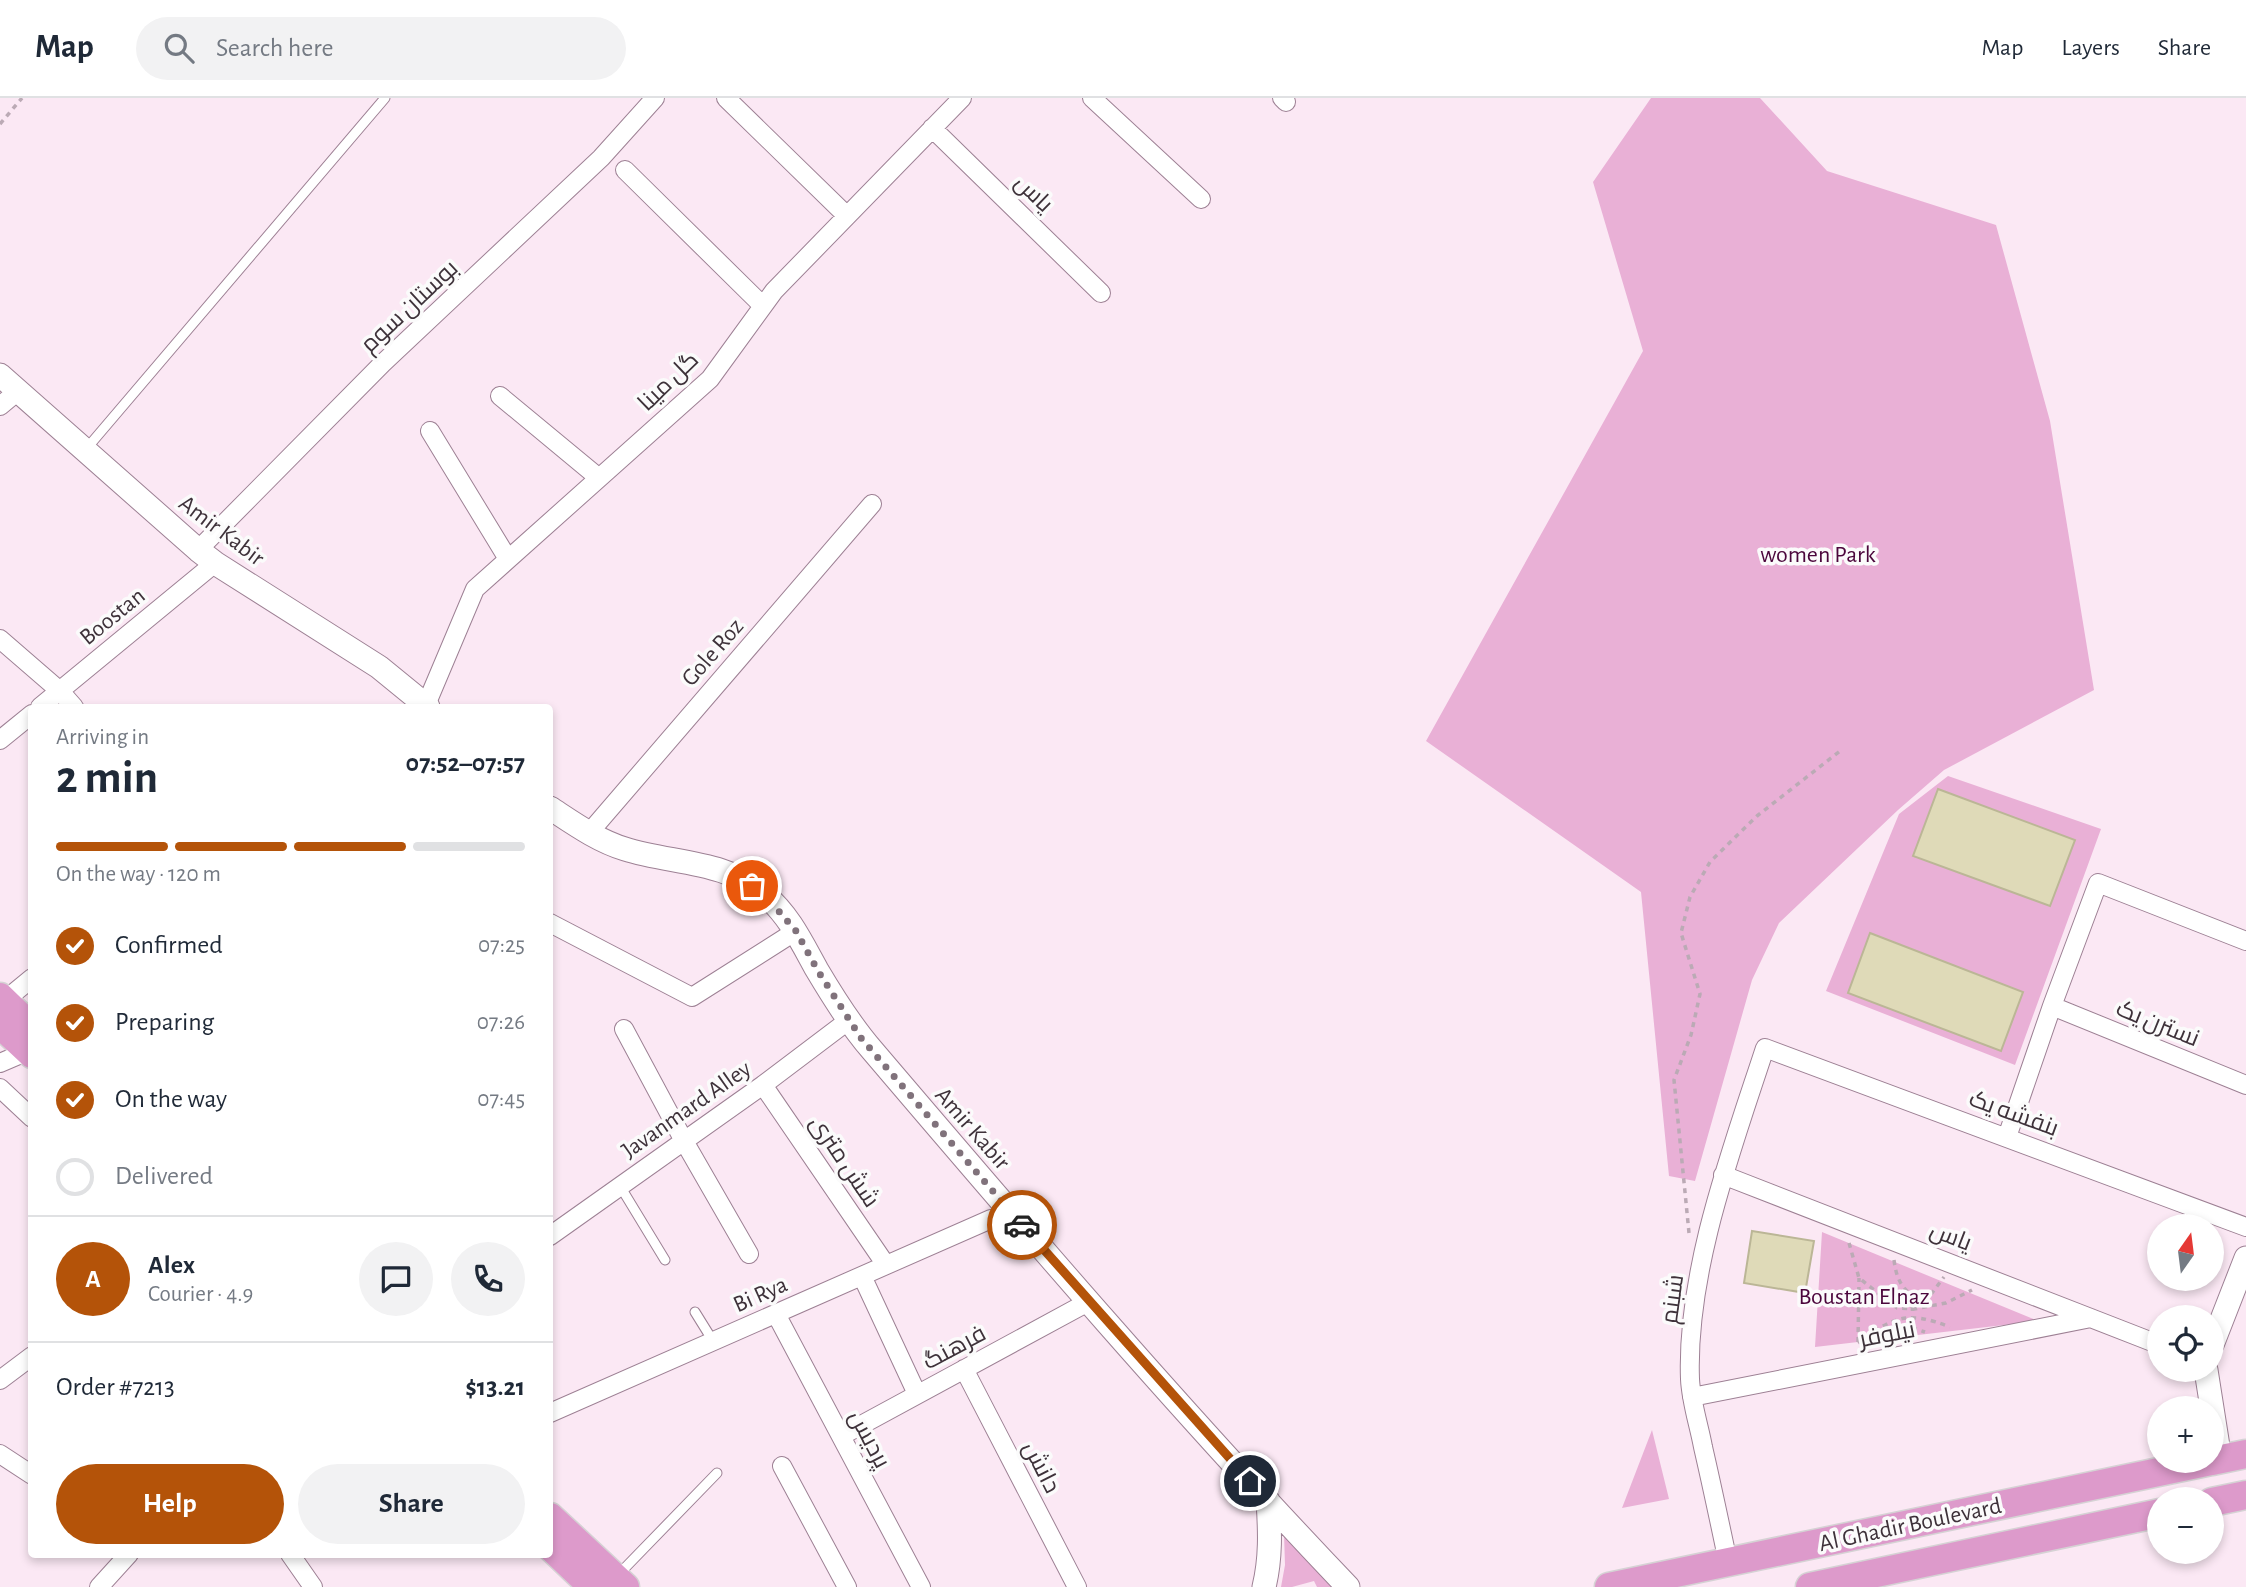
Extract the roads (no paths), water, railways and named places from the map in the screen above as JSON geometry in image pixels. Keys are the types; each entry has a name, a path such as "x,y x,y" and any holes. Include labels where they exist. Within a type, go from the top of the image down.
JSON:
{"main road":[{"path":"1,1008 28,1042"},
{"name":"Al Ghadir Boulevard","path":"1609,1587 2155,1473"},
{"path":"2224,1500 2246,1495"},
{"name":"Al Ghadir Boulevard","path":"1810,1587 1894,1578 2147,1516"},
{"path":"553,1520 611,1584"},
{"path":"553,1548 611,1584"}],"street":[{"name":"بوستان سوم","path":"207,557 383,363 601,158 655,98"},
{"path":"726,98 847,216"},
{"name":"گل مینا","path":"428,704 475,589 710,379 774,291 962,98"},
{"path":"1092,98 1201,199"},
{"name":"یاس","path":"932,128 1101,293"},
{"path":"625,170 763,306"},
{"name":"Amir Kabir","path":"0,375 207,557 379,667 425,704"},
{"path":"0,406 18,391"},
{"path":"500,396 599,478"},
{"path":"430,431 508,559"},
{"name":"Gole Roz","path":"589,833 872,504"},
{"name":"Boostan","path":"44,704 207,557"},
{"path":"0,639 71,704"},
{"path":"0,740 28,717"},
{"name":"Amir Kabir","path":"553,810 589,833 620,848 646,856 725,871 764,894 796,931 861,1038 1090,1301 1348,1587"},
{"path":"2007,1137 2098,883 2246,941"},
{"path":"553,925 692,997 796,931"},
{"path":"1,1008 28,982"},
{"name":"نسترن یک","path":"2052,1006 2246,1085"},
{"name":"Javanmard Alley","path":"553,1235 849,1020"},
{"path":"624,1029 749,1254"},
{"path":"0,1063 28,1045"},
{"name":"بنفشه یک","path":"1765,1048 2246,1227"},
{"name":"شبنم","path":"1728,1562 1692,1397 1691,1344 1697,1294 1723,1175 1765,1048"},
{"name":"شش متری","path":"763,1084 886,1265"},
{"path":"0,1088 28,1114"},
{"name":"یاس","path":"1723,1175 2147,1340"},
{"name":"Bi Rya","path":"553,1412 991,1219"},
{"path":"2224,1314 2246,1258"},
{"path":"862,1276 918,1394"},
{"name":"فرهنگ","path":"841,1436 1090,1301"},
{"name":"پردیس","path":"776,1314 921,1587"},
{"name":"نیلوفر","path":"1692,1397 2091,1318"},
{"path":"0,1380 28,1359"},
{"name":"دانش","path":"964,1369 1077,1587"},
{"path":"0,1454 28,1472"},
{"path":"782,1466 847,1587"},
{"path":"1264,1587 1271,1540 1268,1501"},
{"path":"99,1587 125,1558"},
{"path":"293,1558 313,1587"}],"lane":[{"path":"85,450 385,98"},
{"path":"620,1186 665,1260"},
{"path":"695,1312 713,1341"},
{"path":"611,1584 717,1473"}],"park label":[{"name":"women Park","path":"1818,554"},
{"name":"Boustan Elnaz","path":"1864,1296"}]}
